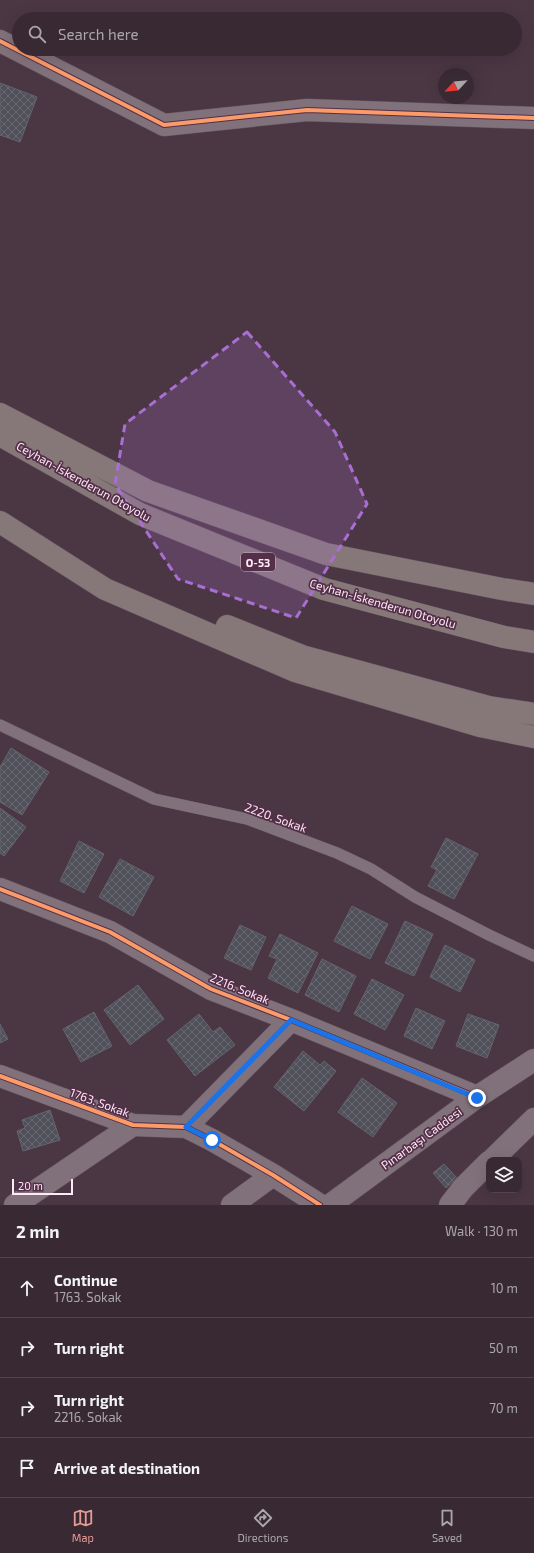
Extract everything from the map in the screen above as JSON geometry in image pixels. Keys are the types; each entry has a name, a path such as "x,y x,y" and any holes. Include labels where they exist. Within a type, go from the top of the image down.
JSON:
{"highway":[{"path":"0,414 148,491 326,554 534,594"},
{"name":"Ceyhan-İskenderun Otoyolu","path":"0,435 140,514 324,589 504,637 534,642"},
{"path":"0,516 109,578 302,656 489,707 534,714"},
{"path":"0,522 105,589 295,672 480,726 534,737"}],"street":[{"path":"0,40 12,46"},
{"path":"31,56 164,125 307,110 534,118"},
{"name":"2216. Sokak","path":"0,889 110,932 211,989 291,1020 477,1098"},
{"path":"186,1127 291,1020"},
{"name":"Pınarbaşı Caddesi","path":"330,1205 477,1098 534,1060"},
{"name":"1763. Sokak","path":"0,1076 133,1125 186,1127 273,1175 320,1205"},
{"path":"495,1157 534,1119"},
{"path":"15,1205 133,1125"},
{"path":"450,1205 463,1188 486,1165"},
{"path":"232,1205 273,1175"}],"lane":[{"name":"2220. Sokak","path":"0,725 154,799 247,819 337,854 371,869 415,897 534,956"}],"highlighted area":[{"path":"247,332 335,432 367,504 296,618 178,579 115,484 125,424"}],"building":[{"path":"0,83 37,97 20,142 0,135"},
{"path":"11,748 49,772 22,815 0,802 0,767"},
{"path":"0,808 26,827 4,856 0,853"},
{"path":"446,838 478,854 454,899 428,886 437,870 431,867"},
{"path":"79,841 104,854 84,893 60,881"},
{"path":"120,859 154,877 133,916 99,897"},
{"path":"352,906 388,924 370,959 334,941"},
{"path":"405,921 433,934 414,976 385,963"},
{"path":"240,925 266,937 251,970 224,958"},
{"path":"280,934 318,953 298,993 268,978 277,959 269,956"},
{"path":"445,945 475,960 460,992 430,977"},
{"path":"322,959 356,976 339,1012 305,995"},
{"path":"372,979 404,995 385,1030 354,1014"},
{"path":"138,985 164,1019 130,1045 104,1010"},
{"path":"416,1008 445,1021 432,1049 404,1036"},
{"path":"94,1012 112,1046 81,1062 63,1029"},
{"path":"199,1014 213,1032 220,1027 235,1045 195,1076 167,1040"},
{"path":"468,1014 499,1025 487,1058 456,1046"},
{"path":"0,1024 8,1039 0,1043"},
{"path":"303,1051 320,1065 324,1061 336,1071 304,1111 274,1087"},
{"path":"362,1078 397,1103 373,1137 338,1112"},
{"path":"50,1110 60,1140 23,1151 17,1131 25,1128 22,1120"},
{"path":"444,1164 457,1178 446,1188 433,1173"}],"cycle path":[{"path":"0,41 12,47"},
{"path":"29,56 164,125 307,110 534,118"},
{"path":"0,889 110,932 211,989 291,1020 477,1097"},
{"path":"0,1076 133,1125 186,1127 273,1175 320,1205"}],"route":[{"path":"212,1140 186,1127 291,1020 477,1098"}]}
